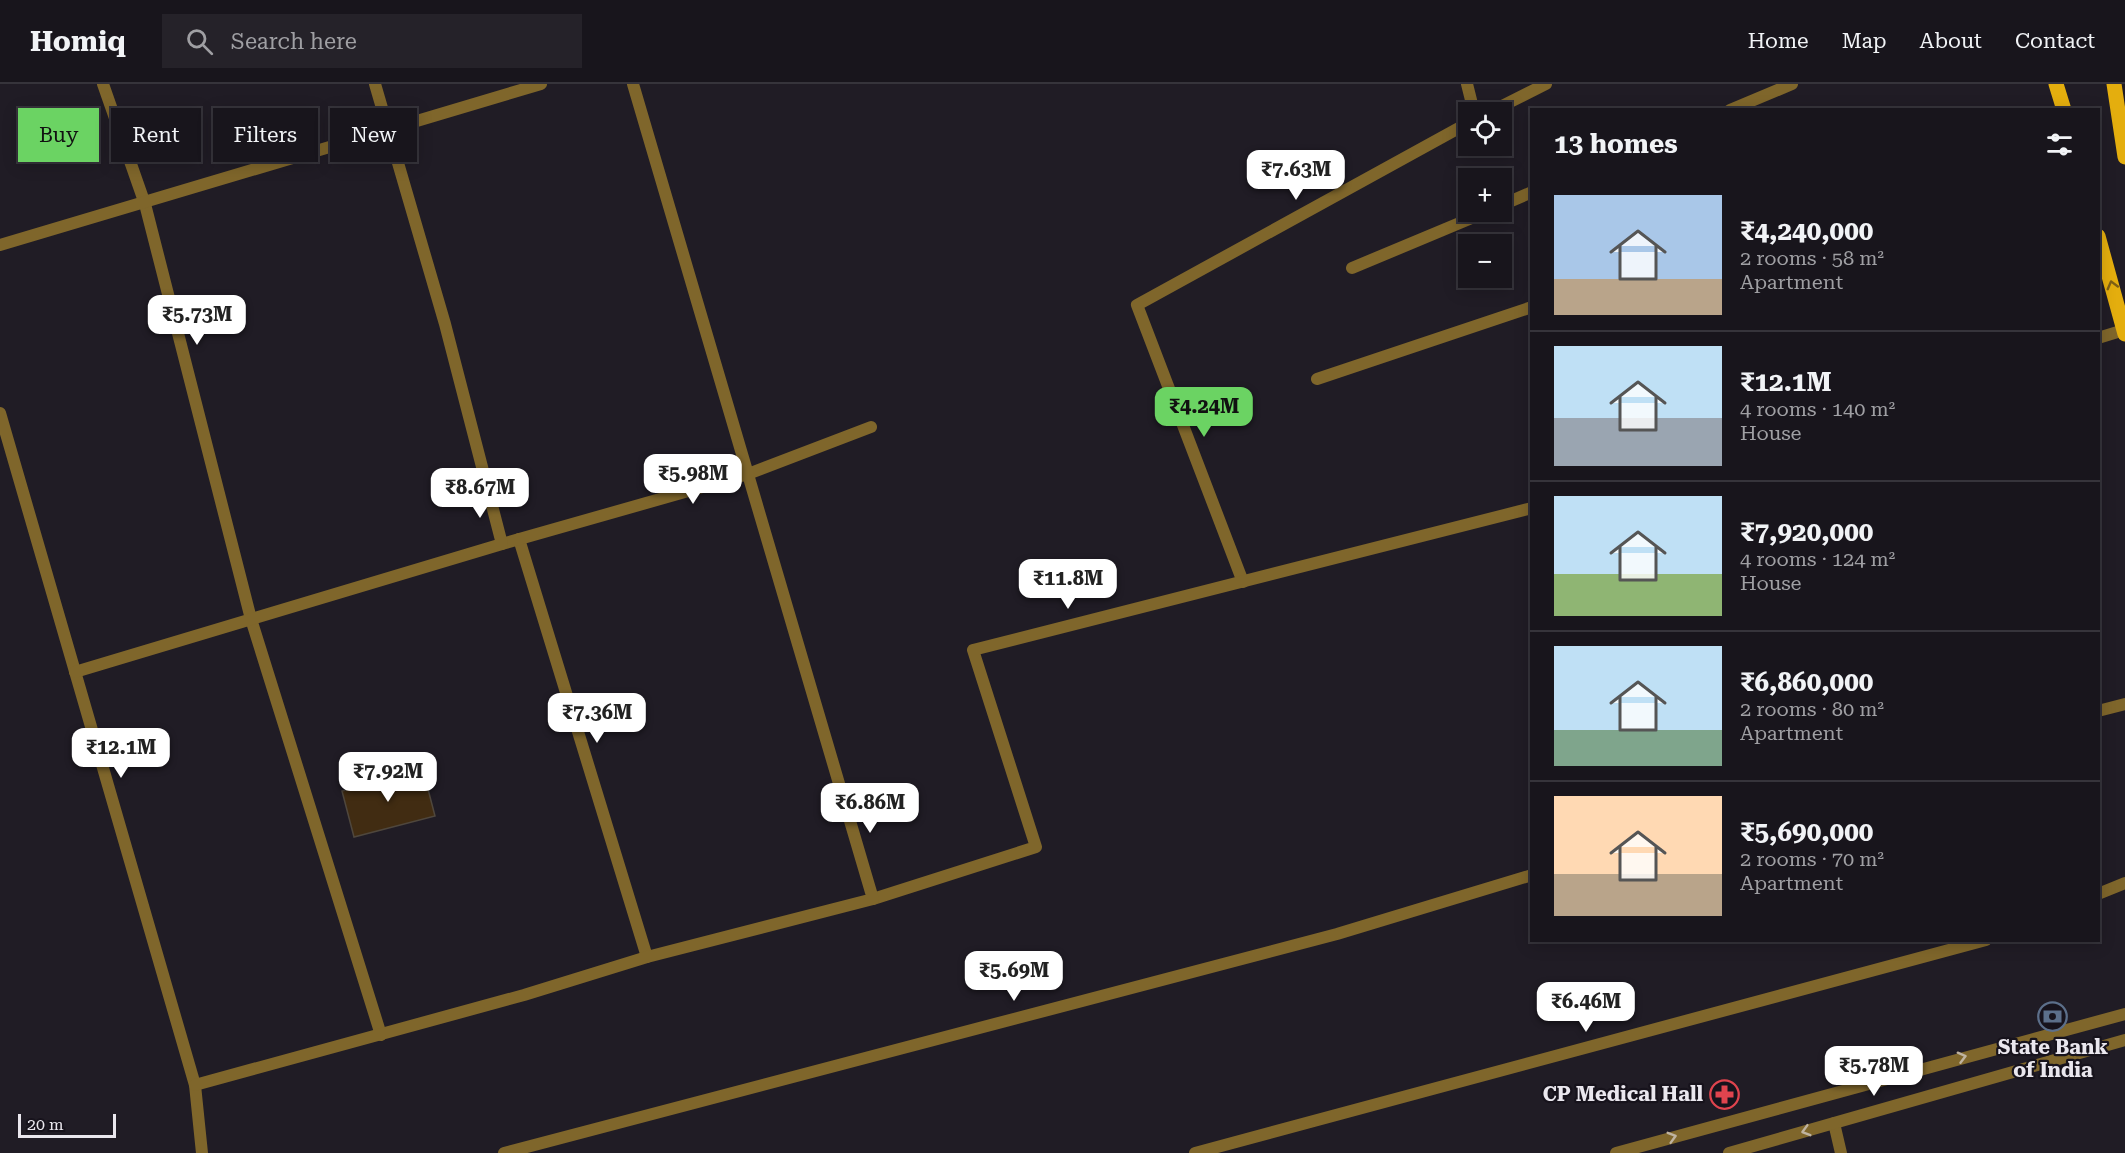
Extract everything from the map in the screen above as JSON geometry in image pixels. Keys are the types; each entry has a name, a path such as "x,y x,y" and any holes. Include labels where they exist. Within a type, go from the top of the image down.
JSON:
{"main road":[{"path":"2056,84 2063,108"},
{"path":"2114,84 2125,157"},
{"path":"2100,243 2125,332"}],"street":[{"path":"103,84 145,204 251,620 381,1035"},
{"path":"375,84 382,108"},
{"path":"417,122 541,84"},
{"path":"633,84 873,899"},
{"path":"1467,84 1472,102"},
{"path":"1510,102 1546,84"},
{"path":"1735,108 1792,84"},
{"path":"1243,582 1137,305 1458,128"},
{"path":"0,244 145,204 330,149"},
{"path":"398,162 445,324 502,544"},
{"path":"1512,201 1530,193"},
{"path":"1352,268 1462,222"},
{"path":"1317,380 1530,308"},
{"path":"2100,338 2125,332"},
{"path":"0,413 195,1085 202,1153"},
{"path":"75,672 519,538 748,474 871,427"},
{"path":"195,1085 381,1035 647,957 873,899 1036,847 974,650 1530,509"},
{"path":"519,538 647,957"},
{"path":"2100,710 2125,704"},
{"path":"504,1153 1337,934 1530,876"},
{"path":"2100,893 2125,884"},
{"path":"1195,1153 1979,942"},
{"path":"1616,1153 2125,1014"},
{"path":"1729,1153 2125,1041"},
{"path":"1834,1123 1841,1153"}],"building":[{"path":"423,770 435,816 354,837 342,791"}],"place":[{"name":"State Bank of India","path":"2053,1016"},
{"name":"CP Medical Hall","path":"1724,1094"}]}
